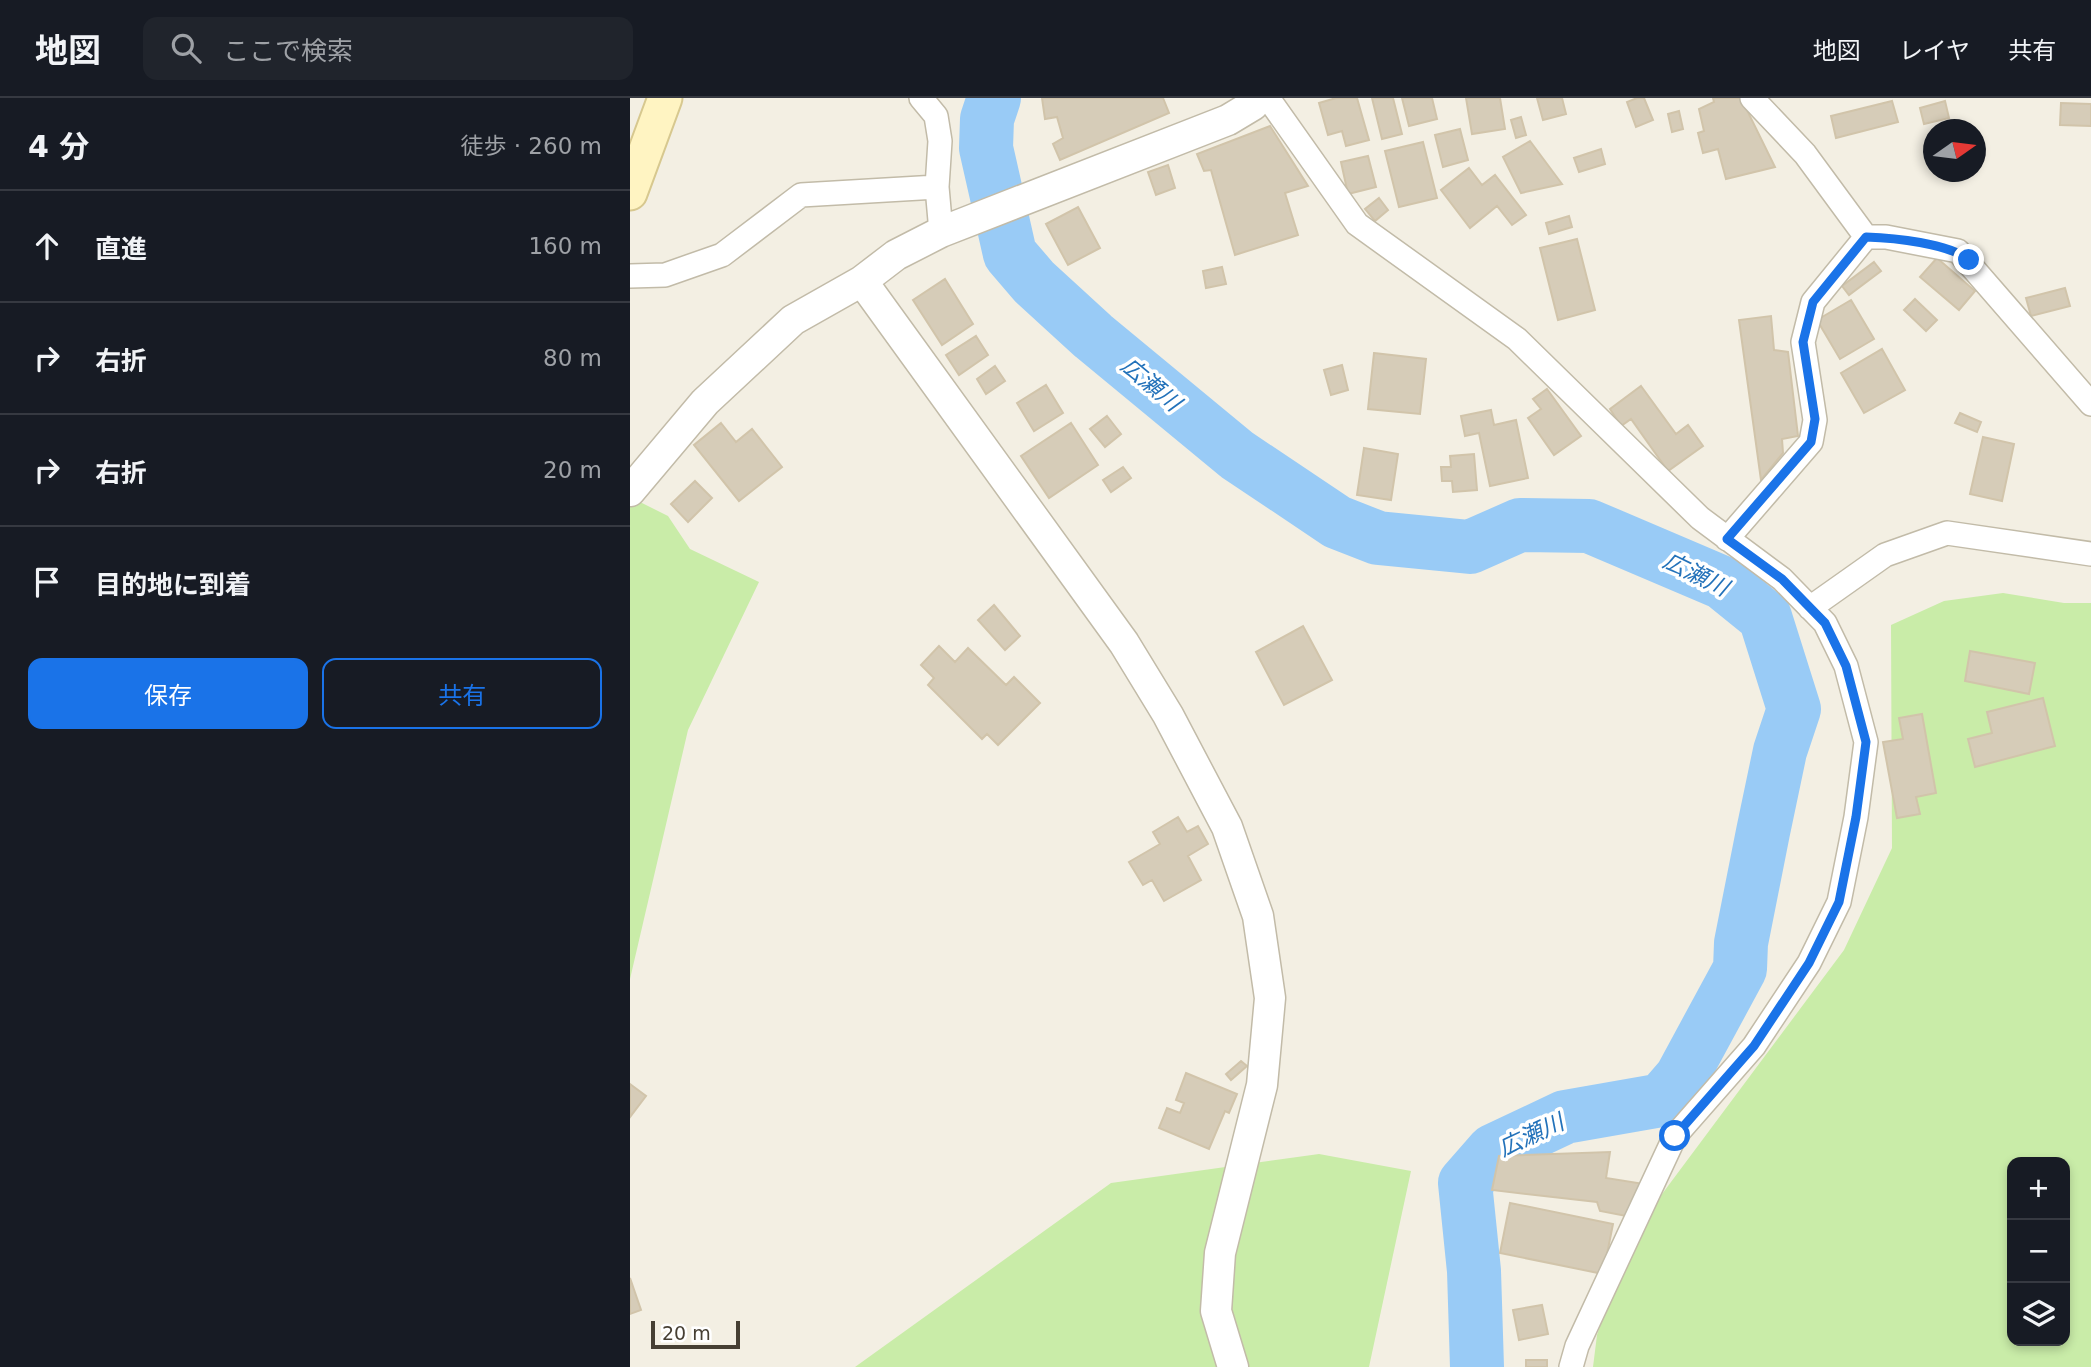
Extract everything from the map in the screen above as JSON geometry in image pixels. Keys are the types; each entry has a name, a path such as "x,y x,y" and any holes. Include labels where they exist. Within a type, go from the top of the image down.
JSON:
{"main road":[{"path":"630,193 665,98"}],"street":[{"path":"920,98 936,116 940,141 937,187 941,232"},
{"path":"1752,98 1805,154 1866,237"},
{"path":"630,491 705,402 793,320 862,281 896,255 941,232 1228,120 1253,105 1271,100 1357,224 1517,339 1700,518 1782,579 1825,623 1846,666 1866,742 1856,817 1839,902 1809,963 1754,1046 1675,1136 1577,1346 1571,1367"},
{"path":"630,276 665,275 722,255 802,195 937,187"},
{"path":"1866,237 1886,237 1958,251 1969,260 2091,404"},
{"path":"1727,539 1811,442 1815,419 1803,342 1813,302 1866,237"},
{"path":"862,281 1124,643 1168,715 1227,827 1258,916 1270,998 1262,1085 1220,1254 1216,1311 1233,1367"},
{"path":"1810,608 1885,555 1947,533 2091,554"}],"green space":[{"path":"630,497 668,516 690,549 759,582 688,730 630,979"},
{"path":"2003,593 2064,603 2091,603 2091,1367 1593,1367 1597,1335 1630,1237 1844,950 1892,848 1891,625 1944,601"},
{"path":"1319,1154 1411,1171 1369,1367 855,1367 1111,1183"}],"building":[{"path":"1042,98 1163,98 1169,113 1060,160 1053,144 1063,138 1057,117 1045,119"},
{"path":"1336,98 1357,98 1369,140 1346,146 1342,131 1328,135 1319,103"},
{"path":"1372,98 1393,98 1402,134 1382,139"},
{"path":"1402,98 1432,98 1437,119 1409,126"},
{"path":"1466,98 1500,98 1505,129 1472,134"},
{"path":"1537,98 1562,98 1566,114 1543,120"},
{"path":"1644,98 1653,120 1636,127 1627,102"},
{"path":"1713,98 1741,98 1775,167 1726,179 1718,149 1703,153 1698,133 1704,131 1699,109 1714,102"},
{"path":"1892,101 1898,122 1836,138 1831,116"},
{"path":"1945,101 1949,118 1923,120 1920,108"},
{"path":"2061,103 2091,104 2091,126 2060,125"},
{"path":"1679,111 1683,129 1672,132 1668,114"},
{"path":"1521,117 1526,135 1516,138 1511,120"},
{"path":"1270,126 1308,186 1285,193 1298,235 1235,255 1211,170 1204,171 1197,154"},
{"path":"1460,129 1468,160 1443,167 1435,135"},
{"path":"1530,141 1562,184 1521,193 1503,157"},
{"path":"1423,142 1437,198 1399,207 1385,151"},
{"path":"1601,149 1605,164 1579,172 1574,158"},
{"path":"1368,156 1376,187 1348,194 1341,162"},
{"path":"1168,165 1175,188 1156,195 1148,172"},
{"path":"1469,168 1482,185 1495,175 1526,215 1512,225 1497,206 1470,228 1441,190"},
{"path":"1379,198 1388,210 1375,221 1365,209"},
{"path":"1078,207 1100,248 1068,265 1046,224"},
{"path":"1569,216 1572,227 1549,234 1546,223"},
{"path":"1577,239 1595,310 1558,320 1540,248"},
{"path":"1937,258 1975,291 1959,310 1920,277"},
{"path":"1874,262 1881,271 1849,295 1842,286"},
{"path":"1222,267 1226,284 1206,288 1203,271"},
{"path":"945,279 973,324 942,345 913,300"},
{"path":"2065,288 2070,306 2031,316 2026,298"},
{"path":"1915,299 1937,320 1926,331 1904,310"},
{"path":"1851,300 1874,339 1840,359 1817,320"},
{"path":"1771,316 1774,350 1788,352 1798,436 1782,439 1783,453 1761,480 1739,320"},
{"path":"976,336 988,355 959,375 946,355"},
{"path":"1882,349 1905,390 1864,413 1841,373"},
{"path":"1374,353 1426,359 1420,414 1368,409"},
{"path":"1342,365 1348,390 1331,395 1324,370"},
{"path":"995,366 1005,381 986,394 977,379"},
{"path":"1046,385 1063,413 1034,431 1017,403"},
{"path":"1641,386 1676,434 1688,425 1703,446 1668,471 1631,419 1621,426 1610,409"},
{"path":"1547,389 1581,436 1554,455 1528,418 1541,409 1533,399"},
{"path":"1491,410 1494,425 1516,420 1528,478 1490,486 1479,433 1465,436 1461,416"},
{"path":"1960,413 1981,422 1977,432 1955,423"},
{"path":"1107,416 1121,434 1105,447 1090,429"},
{"path":"721,423 736,442 752,429 782,467 739,501 694,445"},
{"path":"1071,423 1098,465 1049,498 1021,456"},
{"path":"1983,437 2014,444 2002,501 1970,494"},
{"path":"1364,448 1398,454 1391,500 1357,495"},
{"path":"1474,454 1477,490 1453,492 1452,481 1442,481 1441,467 1451,467 1450,456"},
{"path":"1123,467 1131,478 1111,492 1103,480"},
{"path":"695,481 712,498 688,522 671,504"},
{"path":"994,605 1020,636 1005,650 978,620"},
{"path":"1303,626 1332,680 1284,705 1256,652"},
{"path":"939,646 955,662 968,648 1006,685 1014,677 1040,703 998,745 987,734 982,739 928,685 934,678 921,665"},
{"path":"1970,651 2035,663 2029,694 1965,681"},
{"path":"2043,698 2055,746 1975,767 1968,739 1992,733 1987,712"},
{"path":"1922,714 1936,793 1916,797 1920,814 1897,818 1883,742 1903,739 1899,718"},
{"path":"1178,817 1187,832 1198,826 1208,844 1188,856 1201,880 1164,901 1152,880 1143,885 1129,862 1160,844 1153,832"},
{"path":"1241,1061 1247,1066 1231,1080 1226,1074"},
{"path":"1186,1073 1237,1094 1229,1113 1225,1111 1209,1149 1159,1128 1167,1108 1180,1113 1184,1103 1176,1100"},
{"path":"630,1084 646,1096 630,1117"},
{"path":"1610,1152 1606,1178 1644,1184 1632,1217 1600,1211 1597,1202 1492,1190 1499,1156"},
{"path":"1510,1203 1613,1224 1603,1274 1500,1253"},
{"path":"630,1278 641,1310 630,1314"},
{"path":"1542,1305 1548,1334 1519,1340 1513,1310"},
{"path":"1526,1360 1547,1360 1547,1367 1526,1367"}],"waterway":[{"name":"広瀬川","path":"994,98 987,119 986,148 1010,254 1034,282 1093,336 1237,455 1337,522 1378,538 1470,547 1520,525 1589,526 1723,583 1765,617 1794,709 1780,751 1763,832 1741,943 1740,969 1681,1078 1662,1100 1565,1117 1493,1151 1465,1183 1474,1271 1477,1367"}],"route":[{"path":"1675,1136 1754,1046 1809,963 1839,902 1856,817 1866,742 1846,666 1825,623 1782,579 1727,539 1801,457 1811,442 1815,419 1803,342 1813,302 1866,237 1886,237 1958,251 1969,260"}]}
